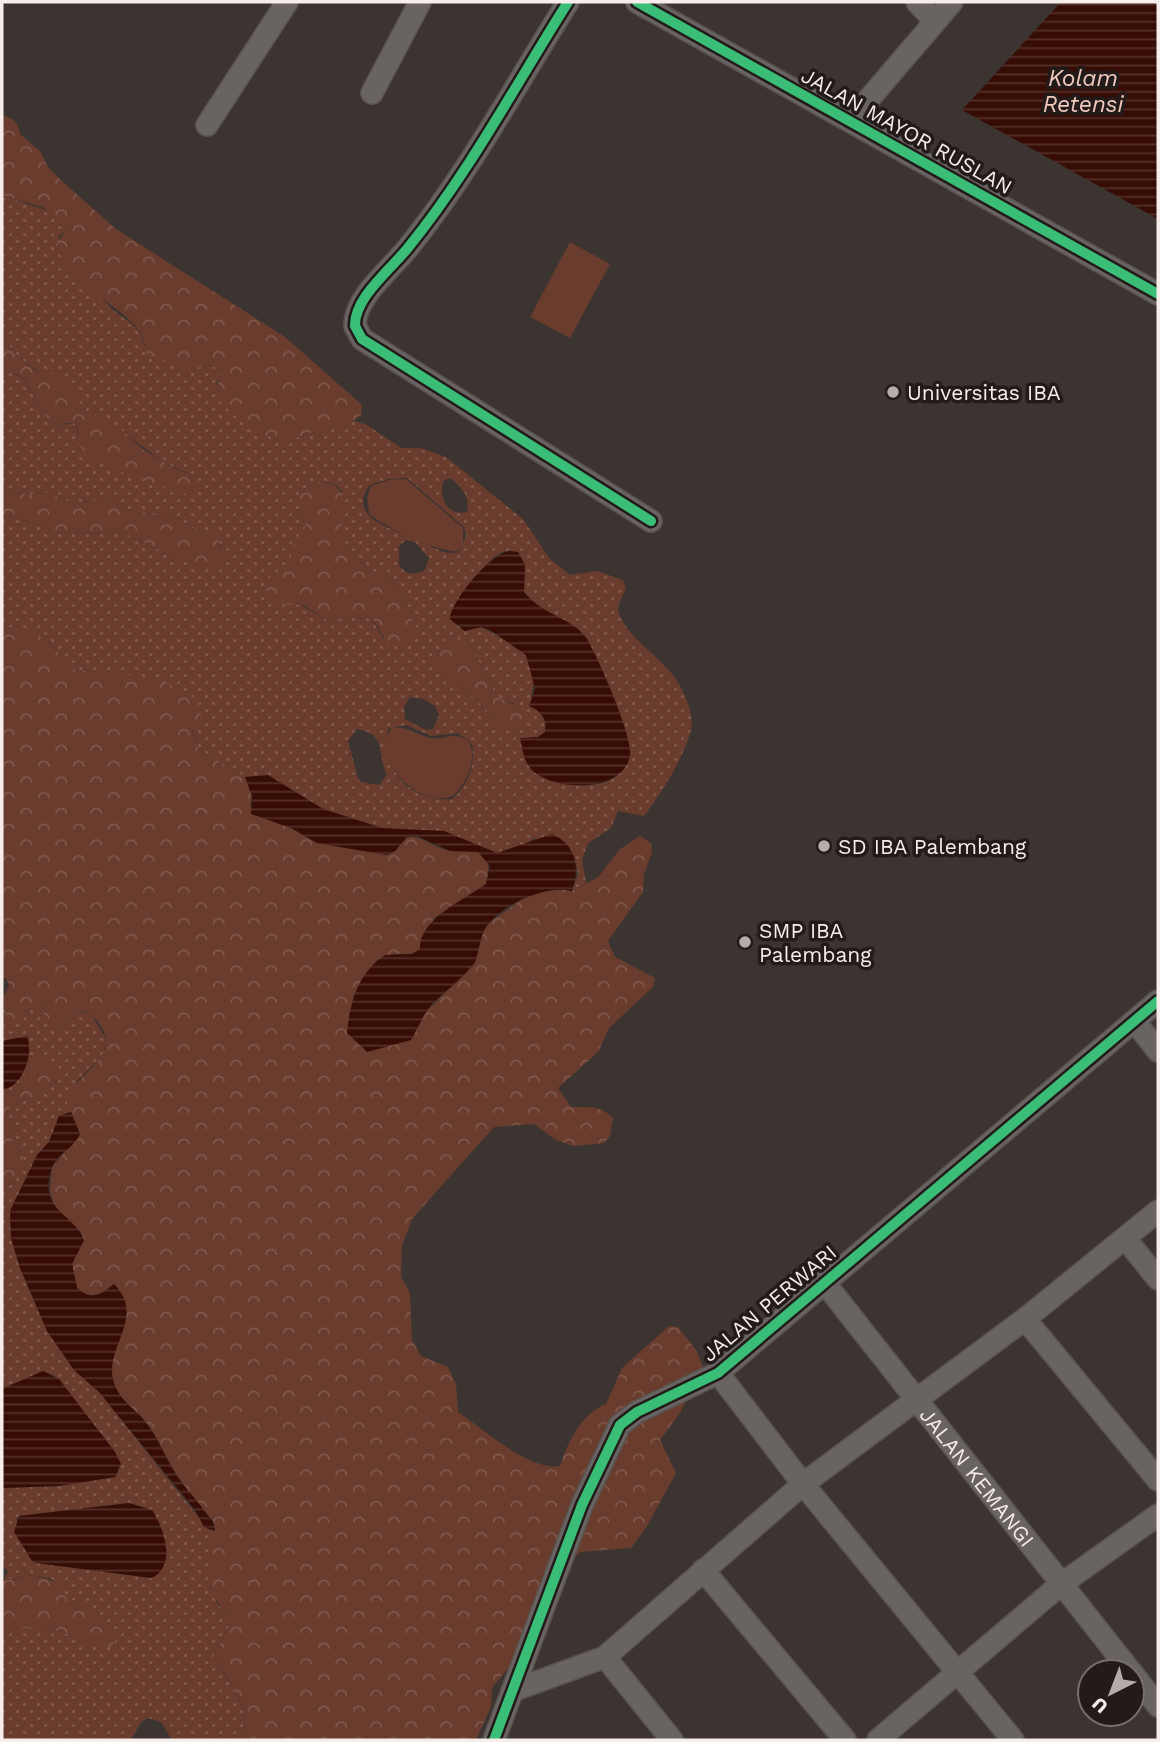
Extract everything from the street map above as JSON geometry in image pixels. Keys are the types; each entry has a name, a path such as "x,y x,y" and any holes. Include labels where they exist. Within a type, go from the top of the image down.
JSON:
{"street":[{"path":"208,125 287,2"},
{"path":"372,93 420,2"},
{"path":"568,2 468,162 409,246 358,307 355,326 362,339 651,521"},
{"name":"JALAN MAYOR RUSLAN","path":"637,2 1158,294"},
{"path":"917,2 935,21"},
{"path":"850,121 952,2"},
{"name":"JALAN PERWARI","path":"494,1740 582,1505 620,1425 637,1412 719,1373 824,1282 1136,1023 1158,1001"},
{"path":"1136,1023 1158,1051"},
{"path":"512,1691 604,1657 803,1484 1025,1319 1158,1211"},
{"path":"1125,1238 1158,1279"},
{"name":"JALAN KEMANGI","path":"824,1282 992,1492 1060,1585 1119,1658"},
{"path":"1025,1319 1158,1480"},
{"path":"719,1373 803,1484 1013,1740"},
{"path":"878,1740 1060,1585 1158,1515"},
{"path":"704,1570 845,1740"},
{"path":"604,1657 672,1740"},
{"name":"JALAN KEMANGI","path":"1146,1691 1158,1706"}],"green space":[{"path":"2,116 15,121 20,134 40,151 48,167 116,229 285,337 362,405 361,415 340,426 296,438 272,437 249,427 229,411 214,393 221,377 217,368 208,365 191,371 147,354 143,338 128,318 87,287 63,261 56,245 65,231 66,222 42,207 2,195"},
{"path":"2,195 60,215 66,222 65,231 58,237 95,289 113,310 135,327 144,345 166,360 182,367 199,368 208,365 217,368 221,377 216,384 295,438 355,421 367,425 401,448 421,448 446,457 523,519 549,558 570,575 597,571 623,580 626,589 619,605 619,614 635,637 674,676 682,689 692,720 691,730 677,764 644,816 618,811 611,828 588,843 582,860 586,883 572,891 578,874 575,861 534,838 527,844 497,853 472,843 382,828 323,809 268,775 245,777 198,749 180,689 128,675 72,669 49,642 17,626 2,629 2,513 62,533 126,534 175,558 222,547 212,531 194,529 169,513 132,512 108,499 73,503 48,493 28,495 2,488 3,372 22,378 41,410 54,423 76,424 80,445 126,473 162,483 189,495 192,475 164,463 129,436 86,411 75,397 18,357 2,336","holes":["407,478 464,527 466,536 459,552 440,551 379,523 364,507 364,497 370,485 388,479","451,478 459,486 466,497 467,512 454,512 450,509 443,499 444,480","321,481 335,484 342,491 341,538 367,568 397,584 417,629 383,638 371,618 353,617 330,622 299,604 292,564 295,546 306,527 299,511 299,496 308,486","406,540 415,542 429,558 425,570 418,573 407,572 399,564 399,546","507,551 518,552 525,565 524,592 544,612 624,725 630,757 612,779 602,783 577,785 552,780 531,769 538,737 545,732 546,723 531,697 534,681 526,655 520,648 481,627 464,631 450,619 456,603 479,573 495,557","452,635 469,642 497,697 515,704 518,730 500,729 484,707 437,667 438,651","410,697 423,699 435,706 439,715 433,729 426,730 405,719 404,707","406,725 431,736 458,733 472,744 473,752 470,774 452,799 424,796 412,789 402,781 389,758 388,729","357,729 373,735 377,740 387,775 379,785 361,782 348,741"]},
{"path":"570,242 610,264 570,338 530,317"},
{"path":"2,336 18,357 36,371 59,375 86,411 122,430 144,450 173,468 192,475 201,485 196,493 189,495 129,475 97,461 86,453 80,445 76,424 55,423 47,418 21,377 13,373 2,373"},
{"path":"406,479 463,528 463,545 458,551 439,548 412,538 385,525 369,513 367,497 371,486 388,480"},
{"path":"321,481 335,485 344,496 341,538 367,568 397,584 417,629 408,642 395,646 390,643 371,618 353,617 330,622 303,605 276,604 267,594 265,581 289,564 295,540 306,527 299,511 299,496 308,486"},
{"path":"2,488 28,495 48,493 73,503 108,499 132,512 169,513 194,529 212,531 224,557 211,569 175,558 126,534 62,533 2,513"},
{"path":"17,626 48,642 72,669 152,679 182,689 196,701 202,717 192,731 198,749 245,777 252,796 250,805 317,843 387,855 395,851 407,837 412,837 443,849 484,855 488,870 486,884 434,918 420,949 412,954 394,954 377,960 352,997 430,1008 475,962 484,929 490,922 524,898 552,888 572,891 598,877 620,849 640,836 651,843 652,852 644,874 643,892 608,941 615,957 655,978 653,987 609,1028 598,1052 558,1088 571,1107 594,1108 613,1118 610,1136 604,1143 574,1146 556,1140 534,1124 494,1127 412,1219 402,1246 401,1277 410,1293 412,1340 421,1356 448,1367 456,1384 458,1412 507,1447 534,1462 560,1466 571,1438 589,1415 606,1404 622,1368 669,1326 678,1327 696,1350 703,1367 680,1413 660,1440 676,1473 647,1526 631,1548 580,1552 536,1594 533,1622 518,1656 492,1688 491,1707 476,1740 239,1740 244,1729 243,1708 214,1656 229,1626 229,1617 212,1595 209,1578 214,1522 181,1481 148,1425 114,1385 111,1371 124,1322 122,1298 114,1284 96,1295 87,1294 77,1288 72,1264 84,1240 81,1232 55,1208 50,1191 52,1167 80,1134 67,1104 67,1095 101,1056 106,1038 97,1021 80,1011 76,1010 58,1029 49,1028 42,1007 34,1005 20,1023 12,1023 5,1010 4,1000 9,986 6,978 2,978 2,629"},
{"path":"457,635 469,642 497,697 523,711 525,721 522,728 510,731 500,729 484,707 437,667 436,659 441,647 448,637"},
{"path":"392,728 408,729 431,738 454,736 469,742 472,763 463,784 454,795 441,799 427,796 402,780 387,754 386,740"},
{"path":"4,993 12,1023 20,1023 34,1005 39,1005 58,1029 76,1010 92,1016 106,1039 103,1056 77,1081 67,1104 71,1112 59,1116 49,1142 37,1155 10,1211 11,1238 20,1268 47,1331 74,1370 99,1392 208,1529 215,1531 210,1587 217,1603 229,1617 229,1626 214,1656 243,1708 244,1729 239,1740 172,1740 161,1722 148,1718 141,1722 131,1740 2,1740 2,1634 37,1628 61,1632 95,1646 75,1600 66,1600 52,1579 33,1575 4,1580 8,1572 2,1564 2,1488 59,1486 115,1477 118,1473 115,1452 55,1376 43,1371 2,1389 2,1187 11,1184 21,1152 12,1143 14,1130 6,1110 57,1081 32,1064 16,1088 2,1096","holes":["129,1503 152,1510 167,1551 164,1565 151,1578 37,1563 16,1519 19,1516"]},
{"path":"46,1055 59,1068 57,1081 6,1110 14,1130 12,1143 22,1154 24,1167 19,1176 2,1187 2,1096 15,1087 33,1063"},
{"path":"33,1575 60,1583 66,1599 82,1603 102,1617 119,1635 113,1644 98,1647 67,1634 43,1629 25,1628 2,1634 2,1581"}],"water":[{"name":"Kolam Retensi","path":"1061,2 1158,2 1158,219 962,110"},
{"path":"509,551 518,552 525,565 524,592 540,607 581,632 599,662 621,715 629,746 630,755 625,768 615,777 601,783 569,785 553,782 530,768 520,738 538,737 545,732 545,723 537,710 529,706 535,689 526,655 490,630 481,627 465,631 450,619 457,601 473,579 492,560"},
{"path":"268,775 323,809 382,828 444,831 497,853 552,834 567,844 574,858 576,874 572,891 536,894 499,913 484,931 475,962 433,1003 411,1040 367,1052 347,1033 350,1011 361,980 385,955 412,954 420,949 427,928 435,919 486,884 490,866 478,852 450,851 417,836 407,837 395,851 387,855 317,843 291,828 251,814 252,796 245,777"},
{"path":"27,1036 29,1052 25,1069 16,1083 2,1090 2,1041"},
{"path":"71,1112 80,1134 52,1168 49,1194 53,1203 84,1240 72,1264 77,1288 87,1294 96,1295 114,1284 123,1297 127,1310 112,1374 116,1388 151,1429 175,1472 212,1521 215,1531 204,1527 195,1510 99,1392 74,1370 47,1331 20,1268 11,1238 10,1211 37,1155 49,1142 59,1116"},
{"path":"43,1371 59,1379 115,1452 121,1464 115,1477 59,1486 2,1488 2,1389"},
{"path":"129,1503 152,1510 164,1536 164,1565 152,1578 36,1563 32,1561 14,1532 19,1516"}],"cycle path":[{"path":"568,2 451,190 430,220 360,305 355,326 362,339 651,521"},
{"path":"637,2 1158,294"},
{"path":"494,1740 582,1505 620,1425 637,1412 718,1373 1158,1001"}],"place":[{"name":"Universitas IBA","path":"893,392"},
{"name":"SD IBA Palembang","path":"824,846"},
{"name":"SMP IBA Palembang","path":"745,942"}]}
